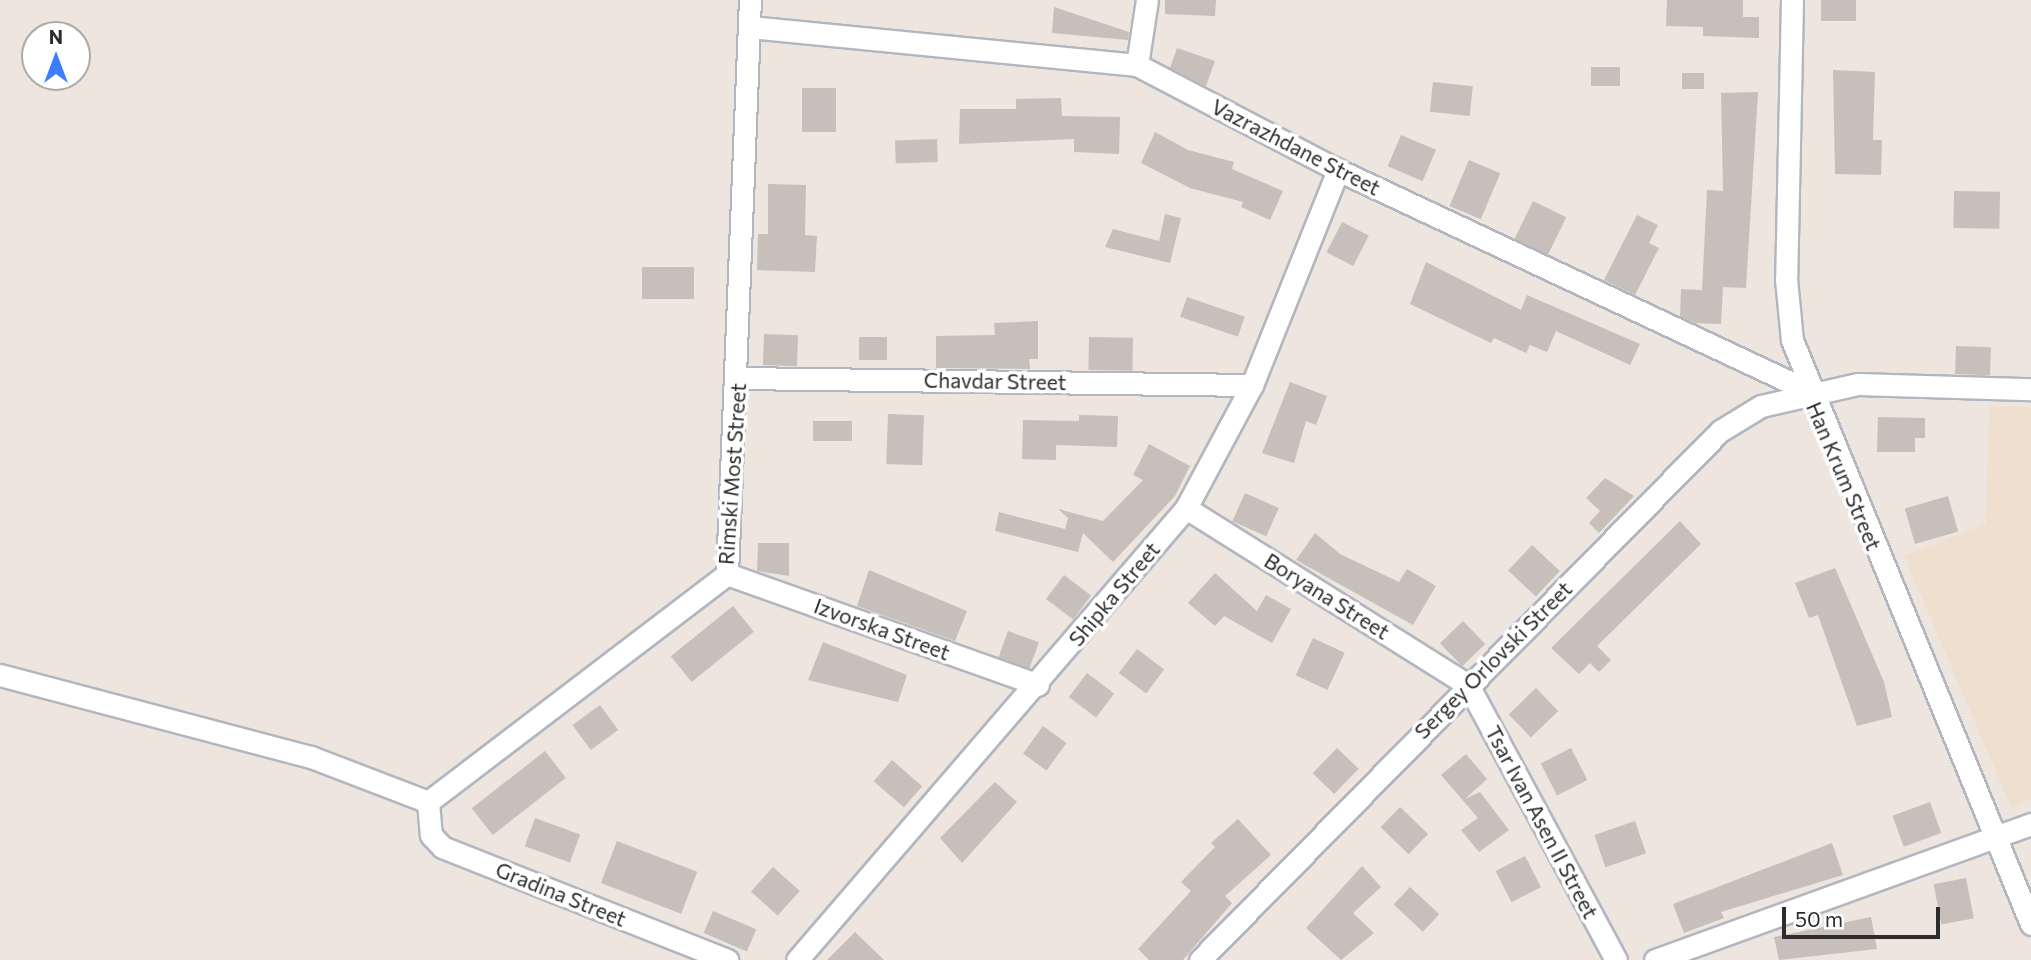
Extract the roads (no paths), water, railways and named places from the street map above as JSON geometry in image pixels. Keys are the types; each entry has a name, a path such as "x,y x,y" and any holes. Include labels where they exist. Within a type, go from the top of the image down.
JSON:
{"street":[{"name":"Rimski Most Street","path":"428,802 727,574 738,378 750,0"},
{"path":"1137,65 1147,0"},
{"name":"Han Krum Street","path":"1792,0 1786,279 1791,340 1808,391 2031,924"},
{"name":"Vazrazhdane Street","path":"750,27 1137,65 1338,170 1808,391"},
{"name":"Shipka Street","path":"797,960 1038,685 1186,508 1252,385 1338,170"},
{"name":"Chavdar Street","path":"738,378 1252,385"},
{"name":"Sergey Orlovski Street","path":"1200,960 1720,431 1761,406 1808,391 1858,384 2031,389"},
{"name":"Boryana Street","path":"1186,508 1468,685"},
{"name":"Izvorska Street","path":"727,574 1038,685"},
{"path":"0,675 311,757 428,802"},
{"name":"Tsar Ivan Asen II Street","path":"1468,685 1616,960"},
{"name":"Gradina Street","path":"428,802 430,835 442,847 727,960"},
{"path":"1655,960 2031,824"}]}
